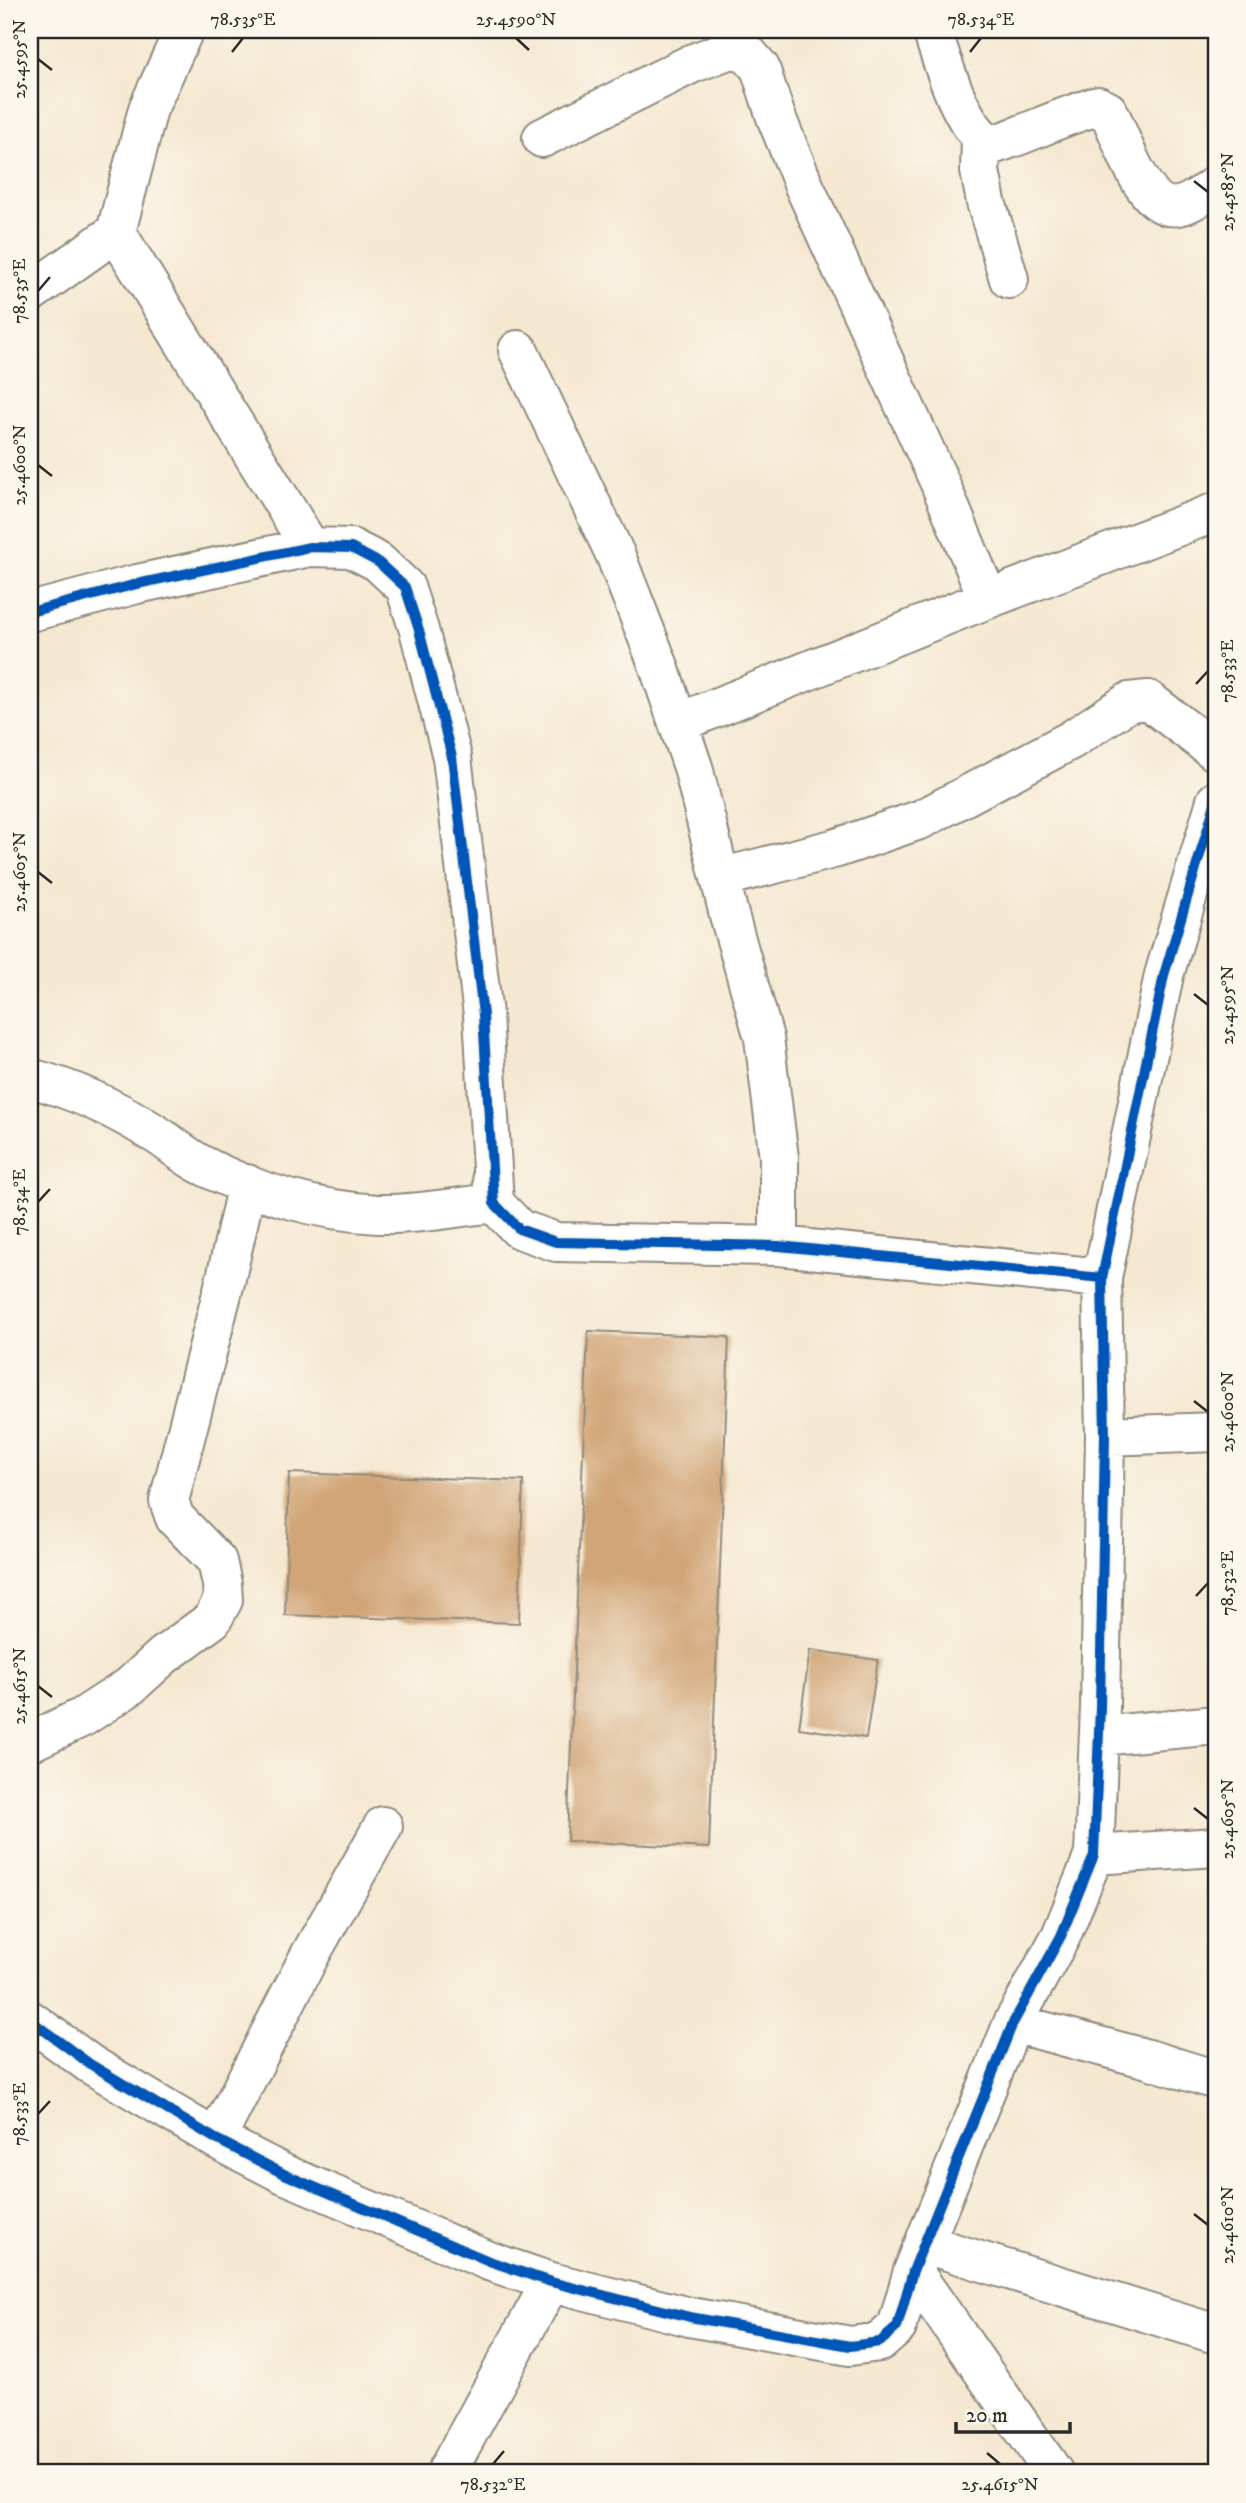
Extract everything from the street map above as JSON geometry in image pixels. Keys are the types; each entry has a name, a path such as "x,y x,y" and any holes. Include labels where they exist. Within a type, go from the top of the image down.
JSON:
{"street":[{"path":"30,293 116,232 148,109 184,30"},
{"path":"932,30 969,122 981,139 992,145 1020,137 1045,124 1098,106 1108,111 1127,154 1155,201 1178,206 1216,185"},
{"path":"542,138 691,64 733,48 747,53 761,68 776,117 805,188 939,481 988,598"},
{"path":"981,139 980,171 986,202 1009,278"},
{"path":"116,232 310,547"},
{"path":"519,350 615,554 658,664 693,767 764,1038 779,1157 779,1246"},
{"path":"678,723 988,598 1216,512"},
{"path":"30,612 137,584 310,547 351,548 378,562 405,587 452,757 483,1015 494,1203 519,1229 556,1242 779,1246 1102,1278"},
{"path":"720,878 837,848 922,819 1071,740 1129,702 1148,700 1216,752"},
{"path":"32,2026 216,2139 284,2174 489,2261 551,2282 690,2317 850,2346 880,2342 897,2327 919,2258 1013,2023 1061,1936 1094,1855 1105,1436 1102,1278 1164,975 1205,880 1216,801"},
{"path":"30,1078 60,1086 100,1104 150,1130 198,1163 247,1184 332,1210 409,1213 494,1203"},
{"path":"30,1742 83,1717 129,1687 212,1620 223,1600 217,1561 175,1518 169,1501 247,1184"},
{"path":"1105,1436 1216,1432"},
{"path":"1099,1736 1216,1726"},
{"path":"216,2139 310,1955 383,1826"},
{"path":"1094,1855 1216,1847"},
{"path":"1013,2023 1216,2080"},
{"path":"919,2258 1216,2334"},
{"path":"919,2258 1054,2473"},
{"path":"446,2473 551,2282"}],"building":[{"path":"588,1331 729,1337 709,1848 567,1841"},
{"path":"289,1473 523,1481 519,1623 285,1615"},
{"path":"810,1650 878,1660 866,1738 799,1728"}],"cycle path":[{"path":"30,612 137,584 310,547 351,548 378,562 405,587 452,757 483,1015 494,1203 519,1229 556,1242 779,1246 1102,1278 1164,975 1216,801"},
{"path":"30,2020 90,2064 216,2139 284,2174 489,2261 551,2282 690,2317 850,2346 880,2342 897,2327 913,2271 1013,2023 1061,1936 1094,1855 1100,1707 1105,1436 1102,1278"}]}
